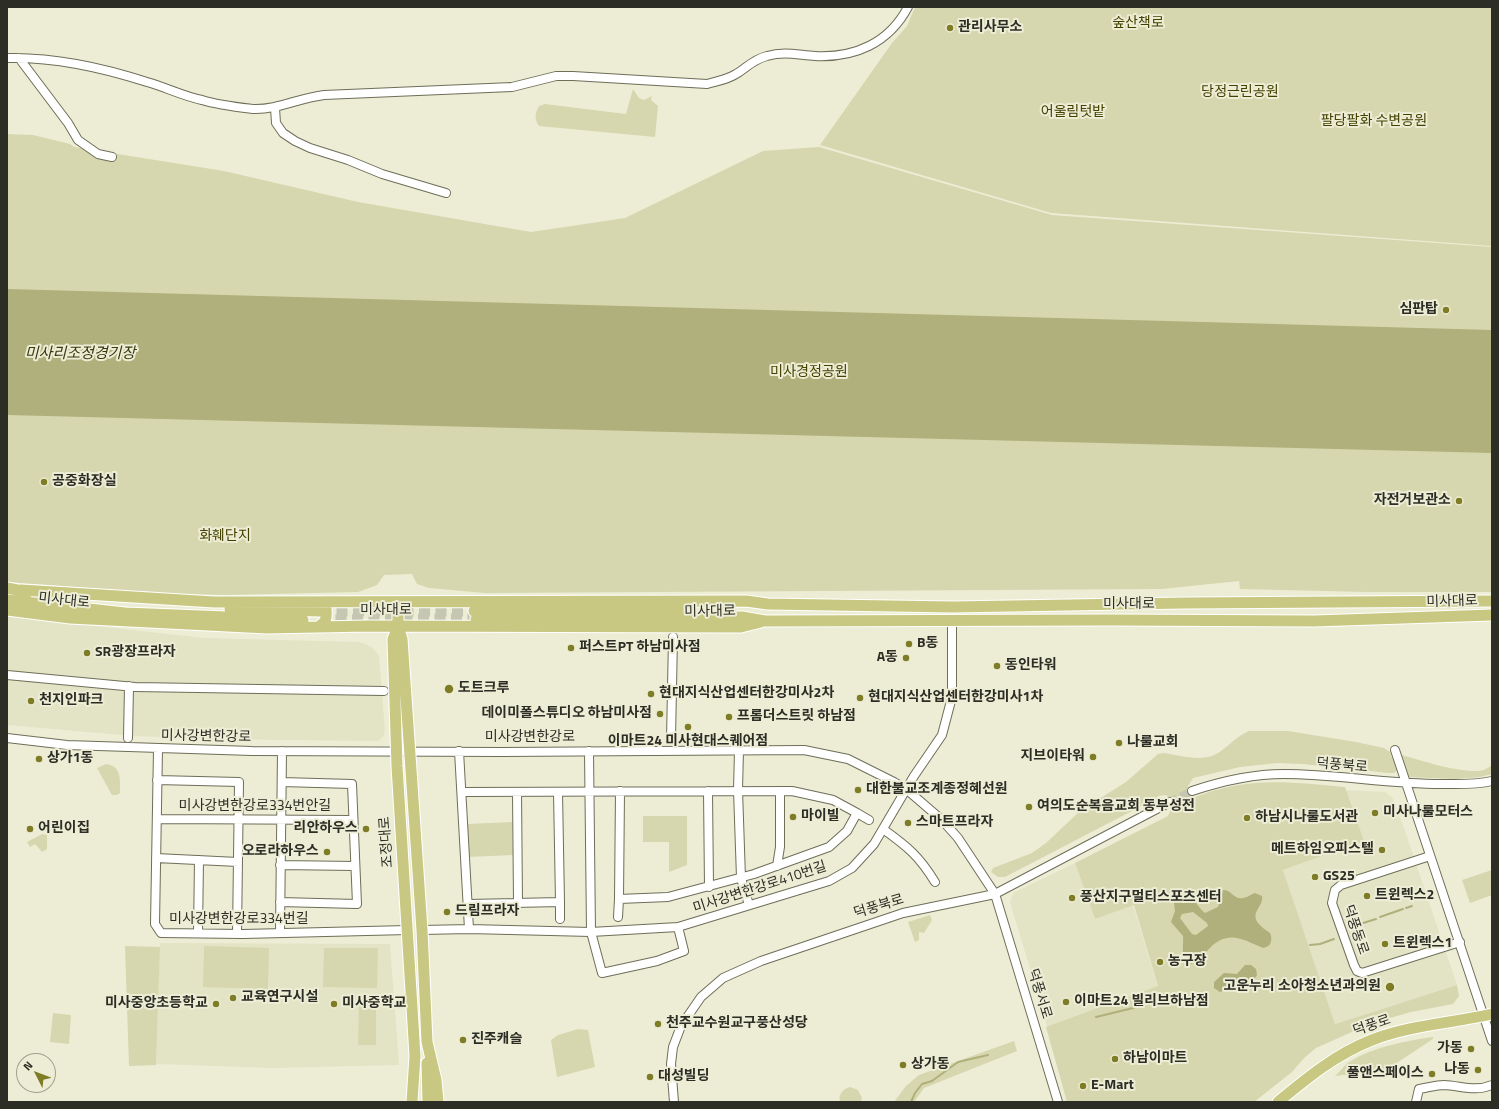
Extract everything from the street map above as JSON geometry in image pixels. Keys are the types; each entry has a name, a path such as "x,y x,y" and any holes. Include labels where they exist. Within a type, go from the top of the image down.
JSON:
{"main road":[{"name":"미사대로","path":"7,588 55,597 123,604 296,612 319,619"},
{"name":"미사대로","path":"21,590 214,602 746,601 768,604 952,607 1185,603 1490,601"},
{"name":"미사대로","path":"7,600 125,613 319,619 398,627 741,627 765,621"},
{"path":"314,601 326,609 325,622 319,619"},
{"name":"조정대로","path":"398,602 398,627 402,639 422,930 428,1102"},
{"name":"미사대로","path":"768,604 743,608 475,615 742,617 765,621 1314,621 1490,616"},
{"name":"미사대로","path":"7,610 73,619 267,628 319,619"},
{"name":"조정대로","path":"398,627 393,639 396,752 415,1056 420,1102"},
{"name":"덕풍로","path":"1278,1102 1323,1066 1360,1044 1400,1032 1488,1015"},
{"name":"조정대로","path":"427,1042 436,1080 438,1102"},
{"name":"조정대로","path":"412,1102 415,1056"}],"street":[{"path":"7,58 55,60 145,81 201,100 253,109 275,108 309,97 324,95 512,87 556,76 707,84 731,77 753,62 775,54 791,53 826,56 862,49 888,35 903,17 908,7"},
{"path":"19,58 68,122 78,140 98,154 112,156"},
{"path":"275,108 276,123 283,133 295,141 310,148 348,160 382,174 446,194"},
{"name":"미사강변한강로410번길","path":"422,930 469,929 591,932 678,927 829,881 840,875 862,858 874,844 906,789 942,735 952,697 952,621"},
{"path":"671,739 673,637"},
{"path":"7,676 129,686 200,689 384,691"},
{"path":"128,738 129,686"},
{"name":"미사강변한강로","path":"7,738 67,745 158,749 282,751 396,752 804,750 838,756 883,776 906,789 942,820 958,838 995,894"},
{"name":"미사강변한강로334번길","path":"158,749 156,927 160,932 237,934 408,930"},
{"path":"739,750 738,790 741,878 749,905"},
{"path":"1395,750 1460,942 1488,1015 1492,1041"},
{"path":"280,933 282,751"},
{"path":"459,751 469,904 469,929"},
{"path":"589,751 591,932 602,973 657,961 684,951 678,927"},
{"name":"덕풍북로","path":"1192,791 1237,778 1275,774 1405,783 1449,784 1482,783 1492,781"},
{"path":"157,780 239,782 237,934"},
{"path":"280,902 357,904 352,784 282,782"},
{"path":"618,917 620,791"},
{"path":"708,791 709,886"},
{"path":"777,866 780,847 780,791"},
{"path":"462,792 780,791 806,793 833,800 869,820"},
{"path":"517,792 518,902"},
{"path":"558,792 560,919"},
{"name":"덕풍북로","path":"674,1102 671,1064 673,1047 681,1026 701,997 723,978 761,961 903,913 995,894 1170,802"},
{"path":"619,899 668,897 741,878 777,866 829,847 847,832 857,813"},
{"name":"미사강변한강로334번안길","path":"157,819 353,820"},
{"path":"883,829 906,845 922,861 935,882"},
{"name":"덕풍동로","path":"1430,856 1341,885 1335,890 1332,903 1354,965 1357,971 1362,973 1460,942"},
{"path":"156,858 238,862"},
{"path":"198,933 200,860"},
{"path":"280,865 355,866"},
{"name":"덕풍서로","path":"995,894 1058,1102"},
{"path":"469,904 560,902"},
{"path":"1416,1102 1419,1089 1443,1085 1481,1089 1492,1085"}],"shaded area":[{"path":"7,616 204,638 360,642 372,647 379,656 385,730 383,737 378,741 208,739 133,736 7,725"},
{"path":"1346,790 1385,792 1392,797 1404,828 1457,985 1335,1024 1283,870 1363,842"},
{"path":"1075,863 1095,919 1133,905 1161,997 1070,1102 1010,902 1013,893"},
{"path":"160,943 390,944 399,1065 273,1068 156,1064"}],"green space":[{"name":"팔당팔화 수변공원","path":"915,7 1492,7 1492,246 1051,213 820,145 892,43 907,26"},
{"path":"633,89 639,98 644,100 652,96 651,100 658,106 655,137 539,126 536,121 536,114 539,106 545,104 626,114"},
{"name":"미사경정공원","path":"7,134 33,135 70,144 74,147 224,171 358,202 531,232 625,218 763,151 819,147 1052,215 1492,247 1492,592 1367,592 1240,589 1239,581 1162,589 485,593 429,588 417,584 412,574 384,575 377,585 358,592 228,595 172,594 7,582"},
{"path":"1249,731 1288,731 1356,742 1384,748 1390,752 1392,758 1399,759 1402,755 1460,770 1480,771 1492,765 1492,774 1480,777 1456,779 1408,777 1398,770 1394,773 1388,773 1303,764 1277,763 1240,767 1193,778 1188,786 1190,793 1195,797 1214,790 1251,783 1287,782 1345,787 1364,841 1283,870 1335,1024 1457,985 1459,996 1453,1004 1411,1012 1372,1023 1316,1048 1304,1058 1292,1072 1254,1102 1067,1102 1046,1027 1158,986 1134,905 1095,919 1075,863 1168,816 1171,809 1171,800 1166,795 1158,796 1155,799 1005,877 998,877 991,872 993,868 1032,853 1046,843 1080,811 1126,782 1158,754 1163,753 1192,758 1207,757 1221,751"},
{"path":"106,764 115,768 119,774 120,793 117,795 112,795 97,768"},
{"path":"643,816 687,816 687,865 669,872 669,842 643,842"},
{"path":"512,822 513,855 468,857 467,824"},
{"path":"42,834 47,835 47,849 42,852 35,844 30,847 27,842"},
{"path":"1492,870 1492,895 1470,903 1462,880"},
{"path":"930,915 932,920 924,933 919,932 919,940 915,942 908,922"},
{"path":"125,946 160,947 156,1065 129,1066"},
{"path":"204,946 269,948 268,989 203,987"},
{"path":"324,948 378,948 377,988 323,987"},
{"path":"359,1000 376,1000 376,1045 358,1045"},
{"path":"53,1013 71,1015 69,1044 50,1042"},
{"path":"578,1029 588,1030 595,1067 557,1077 551,1040 558,1035"},
{"path":"1433,1037 1433,1039 1386,1070 1335,1076 1349,1062 1368,1052 1400,1043"},
{"path":"1014,1041 1017,1051 924,1088 914,1102 894,1102 906,1086 919,1075"},
{"path":"850,1087 858,1090 862,1098 861,1102 840,1102 842,1092"}],"water":[{"name":"미사리조정경기장","path":"7,289 1492,330 1492,453 7,415"},
{"path":"1223,890 1226,890 1237,898 1246,897 1255,893 1262,896 1261,903 1256,912 1256,919 1261,926 1270,933 1270,945 1263,948 1241,939 1228,938 1215,944 1195,963 1188,964 1183,954 1183,936 1171,922 1175,911 1173,895 1180,892 1189,895 1205,913 1218,907","holes":["1193,912 1207,923 1208,926 1196,935 1192,934 1180,918 1182,914"]},
{"path":"1245,965 1251,965 1256,969 1257,975 1253,981 1240,982 1231,988 1220,992 1214,988 1214,982 1224,973 1237,974"}],"waterway":[{"path":"1406,908 1412,906"},
{"path":"1380,917 1403,909"},
{"path":"1360,924 1376,919"},
{"path":"1310,945 1320,944 1334,939"},
{"path":"1096,1017 1133,1008 1148,1000 1167,995"},
{"path":"911,1102 915,1093 922,1084 932,1081 958,1062 988,1055"}],"tunnel":[{"path":"320,611 474,611"},
{"path":"319,620 476,619"},
{"path":"1170,802 1192,791"}],"place":[{"name":"관리사무소","path":"950,28"},
{"name":"심판탑","path":"1446,310"},
{"name":"공중화장실","path":"44,482"},
{"name":"자전거보관소","path":"1459,501"},
{"name":"B동","path":"909,644"},
{"name":"퍼스트PT 하남미사점","path":"571,648"},
{"name":"SR광장프라자","path":"87,653"},
{"name":"A동","path":"906,658"},
{"name":"동인타워","path":"997,666"},
{"name":"도트크루","path":"449,689"},
{"name":"현대지식산업센터한강미사2차","path":"651,694"},
{"name":"현대지식산업센터한강미사1차","path":"860,698"},
{"name":"천지인파크","path":"31,701"},
{"name":"데이미폴스튜디오 하남미사점","path":"660,714"},
{"name":"프롬더스트릿 하남점","path":"729,717"},
{"name":"이마트24 미사현대스퀘어점","path":"688,727"},
{"name":"나룰교회","path":"1119,743"},
{"name":"지브이타워","path":"1093,757"},
{"name":"상가1동","path":"39,759"},
{"name":"대한불교조계종정혜선원","path":"858,790"},
{"name":"여의도순복음교회 동부성전","path":"1029,807"},
{"name":"미사나룰모터스","path":"1375,813"},
{"name":"마이빌","path":"793,817"},
{"name":"하남시나룰도서관","path":"1247,818"},
{"name":"스마트프라자","path":"908,823"},
{"name":"어린이집","path":"30,829"},
{"name":"리안하우스","path":"366,829"},
{"name":"메트하임오피스텔","path":"1382,850"},
{"name":"오로라하우스","path":"327,852"},
{"name":"GS25","path":"1315,877"},
{"name":"트윈렉스2","path":"1367,896"},
{"name":"풍산지구멀티스포츠센터","path":"1072,898"},
{"name":"드림프라자","path":"447,912"},
{"name":"트윈렉스1","path":"1385,944"},
{"name":"농구장","path":"1160,962"},
{"name":"고운누리 소아청소년과의원","path":"1390,987"},
{"name":"교육연구시설","path":"233,998"},
{"name":"이마트24 빌리브하남점","path":"1066,1002"},
{"name":"미사중앙초등학교","path":"216,1004"},
{"name":"미사중학교","path":"334,1004"},
{"name":"천주교수원교구풍산성당","path":"658,1024"},
{"name":"진주캐슬","path":"463,1040"},
{"name":"가동","path":"1471,1049"},
{"name":"하남이마트","path":"1115,1059"},
{"name":"상가동","path":"903,1065"},
{"name":"나동","path":"1478,1070"},
{"name":"풀앤스페이스","path":"1432,1074"},
{"name":"대성빌딩","path":"650,1077"},
{"name":"E-Mart","path":"1083,1086"}],"park label":[{"name":"숲산책로","path":"1138,24"},
{"name":"당정근린공원","path":"1240,93"},
{"name":"어울림텃밭","path":"1073,113"},
{"name":"화훼단지","path":"225,537"}]}
